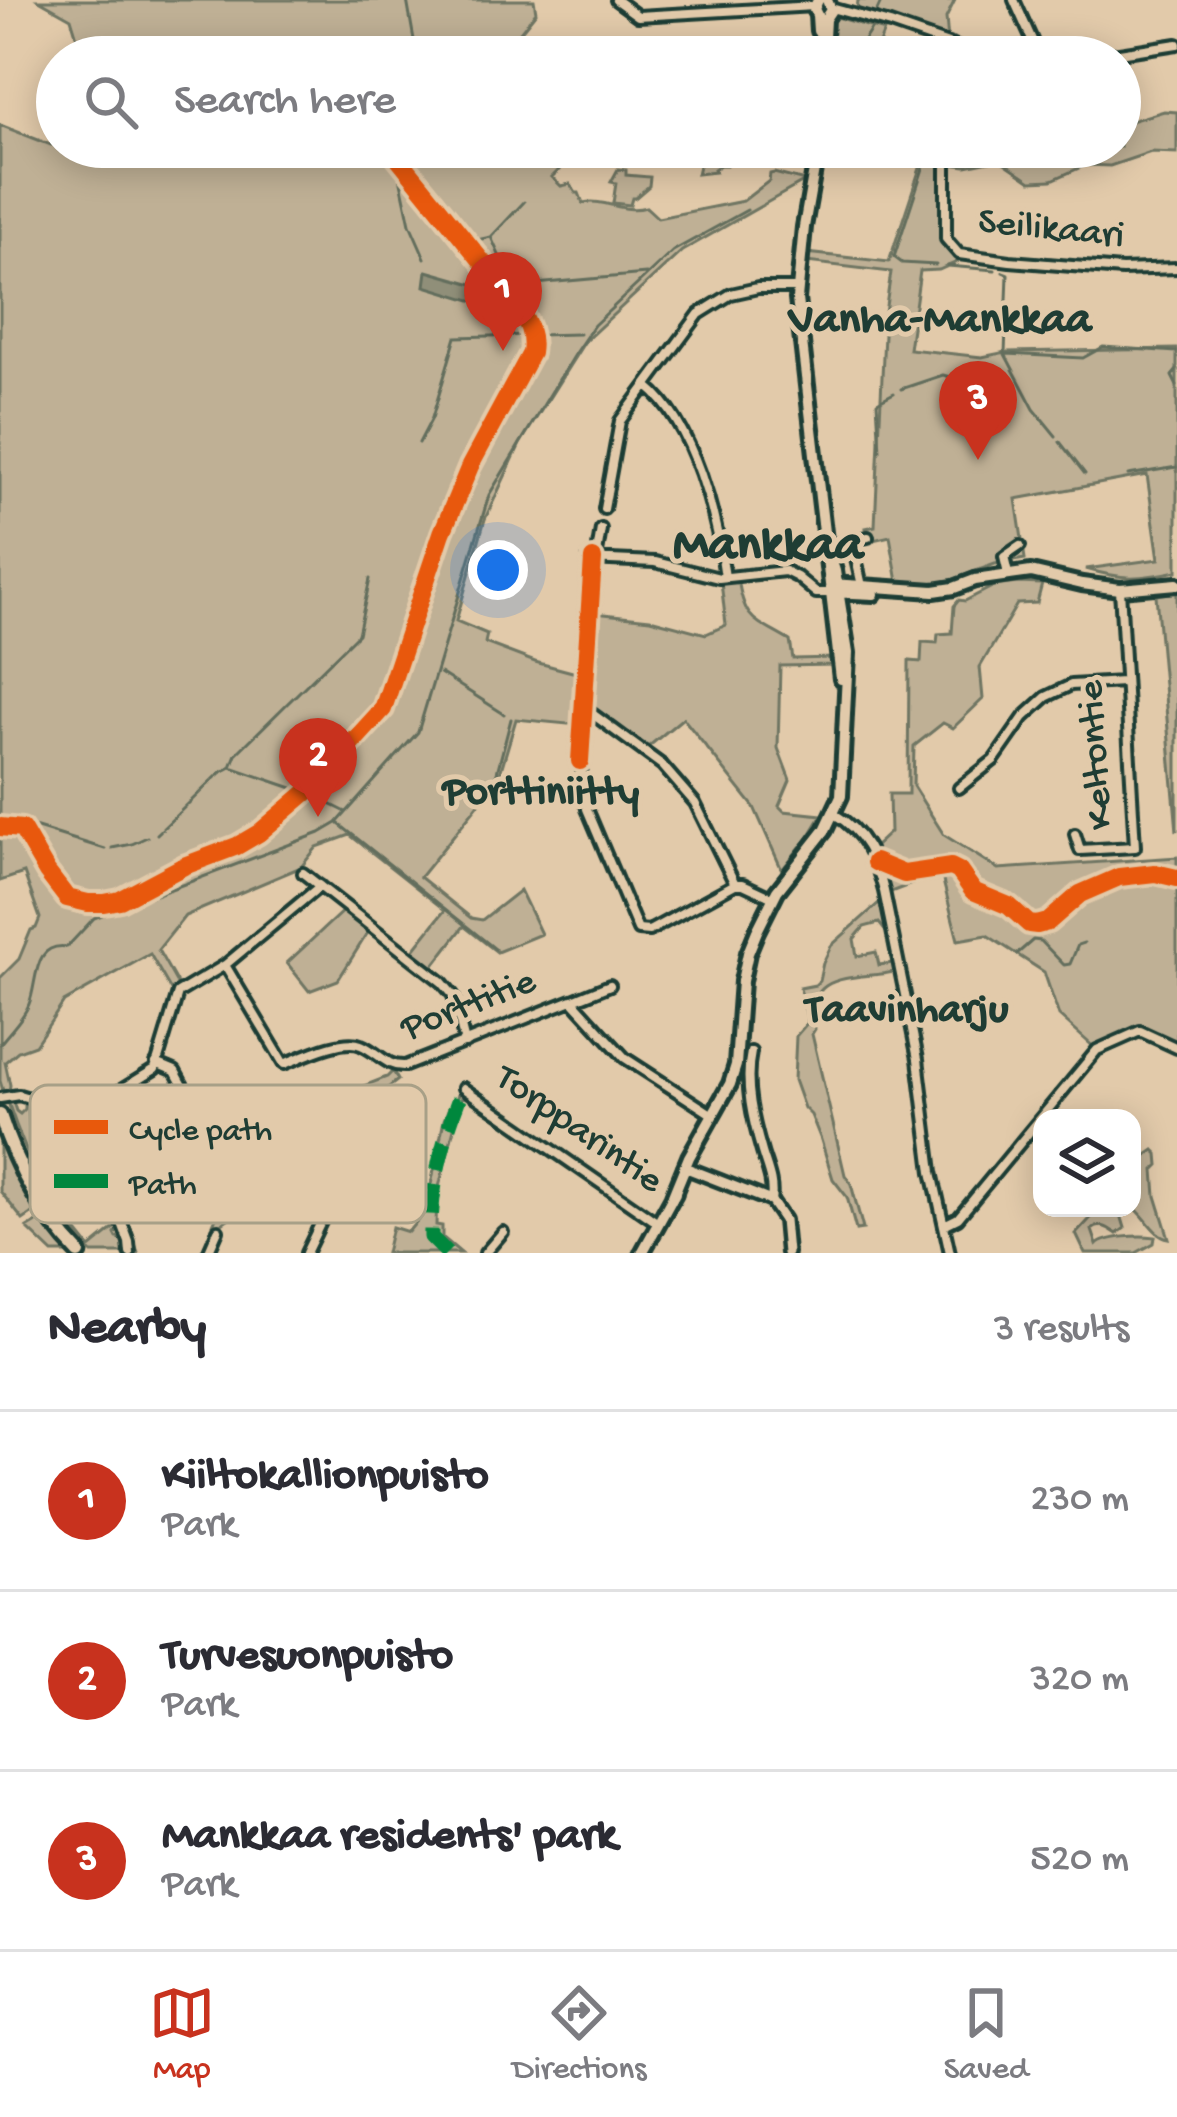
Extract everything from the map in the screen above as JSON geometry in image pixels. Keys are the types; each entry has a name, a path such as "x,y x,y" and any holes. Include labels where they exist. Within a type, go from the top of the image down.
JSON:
{"main road":[{"path":"821,36 822,5"},
{"path":"642,1253 736,1065 748,953 773,898 817,843 833,814 842,757 844,693 796,288 814,168"},
{"path":"834,588 944,597 989,578 1038,573 1120,589 1177,584"},
{"path":"0,1115 30,1185"},
{"path":"54,1223 79,1253"}],"street":[{"path":"616,0 638,16 822,5 925,36"},
{"path":"694,0 696,11"},
{"path":"1014,0 1030,36"},
{"path":"1141,50 1177,44"},
{"name":"Seilikaari","path":"946,168 946,239 958,254 1122,270 1177,268"},
{"path":"604,509 620,421 699,314 731,294 796,288"},
{"path":"646,386 686,436 710,509 725,577"},
{"path":"601,529 592,559 655,562 708,576 785,571 816,592 834,588"},
{"path":"827,546 868,537"},
{"path":"852,541 863,589"},
{"path":"1008,574 1004,557 1019,546"},
{"name":"Keltontie","path":"1075,834 1080,850 1135,847 1120,589"},
{"path":"959,788 996,758 1024,717 1046,697 1071,685 1123,682"},
{"path":"584,707 652,756 695,803 735,884"},
{"path":"580,761 587,809 638,930 649,931 735,884 773,898"},
{"path":"833,814 866,844 879,871 918,1059 932,1172 950,1253"},
{"path":"303,873 442,982 453,994 465,1042"},
{"path":"129,1085 155,1069 175,996 225,965 320,886"},
{"name":"Porttitie","path":"225,965 284,1064 348,1042 398,1067 572,1000 625,1058 714,1116"},
{"path":"572,1000 610,985"},
{"path":"944,1225 958,1218 1097,1050 1140,1031 1177,1048"},
{"path":"751,1052 748,1087 772,1183 771,1201"},
{"path":"156,1063 175,1071 183,1085"},
{"name":"Torpparintie","path":"464,1088 658,1223"},
{"path":"0,1098 30,1098"},
{"path":"687,1169 771,1201 784,1220 787,1253"},
{"path":"122,1223 130,1253"},
{"path":"306,1253 320,1223"},
{"path":"208,1253 218,1230"},
{"path":"485,1253 503,1232"}],"shaded area":[{"path":"39,0 534,0 536,12 517,36 76,36 71,18"},
{"path":"858,0 955,0 946,18 948,36 933,36 857,11"},
{"path":"836,17 884,31 882,36 829,36"},
{"path":"1177,112 1177,153 1141,155 1141,118"},
{"path":"0,125 36,139 36,168 557,168 552,177 561,186 570,184 583,203 646,207 658,218 743,201 769,181 770,174 805,181 682,251 585,341 520,444 485,519 456,621 487,634 485,643 580,674 590,562 600,563 594,613 650,619 706,634 726,625 721,582 738,578 748,612 790,641 793,659 834,658 834,665 780,666 778,748 790,780 779,806 784,811 822,815 782,870 754,807 683,718 648,747 589,706 583,761 578,761 579,725 516,719 498,780 420,877 471,918 482,920 520,890 541,934 497,952 464,926 431,969 411,953 445,910 350,835 317,847 301,867 185,916 158,950 179,987 172,992 150,954 64,1002 35,1045 5,1062 10,1085 4,1094 0,978 19,959 40,918 24,873 0,881"},
{"path":"920,168 943,168 943,239 959,261 939,270 920,271 909,349 982,357 1006,352 1177,349 1177,571 1131,577 1086,569 1159,559 1147,475 1016,499 1025,559 995,564 941,584 898,582 890,536 869,541 866,528 875,526 891,272 806,262 806,253 889,262"},
{"path":"1012,168 1079,168 1052,180 1031,181"},
{"path":"618,169 626,170 626,175 650,177 649,186 630,205 613,203 616,183 611,182"},
{"path":"427,271 480,286 474,301 425,286"},
{"path":"1017,583 1042,584 1037,603 1017,604 980,667 983,699 953,728 943,723 914,746 913,786 944,835 998,869 1177,857 1177,1046 1136,1029 1097,1050 1059,1016 1044,972 987,935 958,940 941,873 888,893 872,849 890,832 889,794 908,794 909,661 921,662 922,642 937,643 938,634 952,633 954,606 959,600"},
{"path":"1177,592 1177,831 1156,595"},
{"path":"880,902 887,933 879,923 864,927 854,939 857,956 876,952 879,965 893,963 894,972 835,981 817,996 813,1010 812,1034 845,1175 863,1229 856,1230 847,1197 833,1179 794,1080 796,1036 808,1022 800,988 819,981 831,946"},
{"path":"345,909 370,929 338,980 309,991 287,963"},
{"path":"393,1071 398,1080 392,1085 367,1085"},
{"path":"459,1090 463,1093 437,1195 436,1225 442,1226 442,1237 461,1253 386,1253 392,1227 408,1232 415,1223 426,1223 444,1120 449,1107 454,1108"},
{"path":"12,1099 20,1114 25,1101 28,1103 30,1159 23,1144 8,1102"},
{"path":"0,1125 30,1190 30,1215 23,1220 0,1191"},
{"path":"1154,1150 1158,1154 1156,1196 1169,1238 1141,1215 1141,1160"},
{"path":"1092,1217 1122,1217 1125,1228 1117,1234 1098,1226 1092,1230 1097,1245 1133,1236 1155,1237 1154,1243 1136,1253 1085,1253 1076,1234"},
{"path":"48,1223 72,1253 53,1253 27,1228"},
{"path":"68,1223 90,1248 117,1226 117,1238 128,1245 134,1243 138,1253 92,1253"}],"waterway":[{"path":"407,0 413,36"},
{"path":"876,13 882,0"},
{"path":"867,36 872,28"},
{"path":"398,168 410,224 425,258"},
{"path":"417,168 472,241 491,237"},
{"path":"923,168 894,257 902,263 936,265"},
{"path":"512,284 491,237 524,202"},
{"path":"0,1044 27,1009 42,957 56,947 67,947 94,918 337,823 418,732 489,495 575,353 594,325 673,251 747,210"},
{"path":"948,266 995,270"},
{"path":"1003,272 1008,274 1005,354 1034,409 1056,436"},
{"path":"474,294 493,298 513,286 646,274"},
{"path":"536,335 579,334"},
{"path":"419,443 432,418 456,337 527,335"},
{"path":"1007,354 1083,358 1103,347 1177,352"},
{"path":"1177,370 1172,376 1177,386"},
{"path":"901,389 943,375 978,385 987,400 1007,396"},
{"path":"880,451 877,402 894,393"},
{"path":"1060,442 1085,474"},
{"path":"1128,475 1177,467"},
{"path":"231,767 236,754 358,634 370,579"},
{"path":"440,673 504,714"},
{"path":"495,780 511,719"},
{"path":"157,834 231,767 310,794 346,812"},
{"path":"339,824 495,949"},
{"path":"34,827 105,849"},
{"path":"112,848 147,837"},
{"path":"1017,954 1033,940 1041,941 1064,965 1070,964 1078,945 1084,943"}],"marked path":[{"path":"447,1253 431,1237 433,1199 444,1142 463,1088"}],"cycle path":[{"path":"0,827 22,829 67,898 88,903 120,900 259,833 308,791 383,709 442,533 470,466 532,346 518,306 407,168"},
{"path":"580,761 593,559"},
{"path":"875,862 904,874 951,867 973,891 1009,906 1029,924 1037,925 1048,922 1080,894 1119,877 1155,873 1177,878"}],"place":[{"name":"Kiiltokallionpuisto","path":"503,351"},
{"name":"Mankkaa residents' park","path":"978,460"},
{"name":"Turvesuonpuisto","path":"318,817"}],"district":[{"name":"Vanha-Mankkaa","path":"940,321"},
{"name":"Mankkaa","path":"768,548"},
{"name":"Porttiniitty","path":"541,794"},
{"name":"Taavinharju","path":"907,1012"}]}
